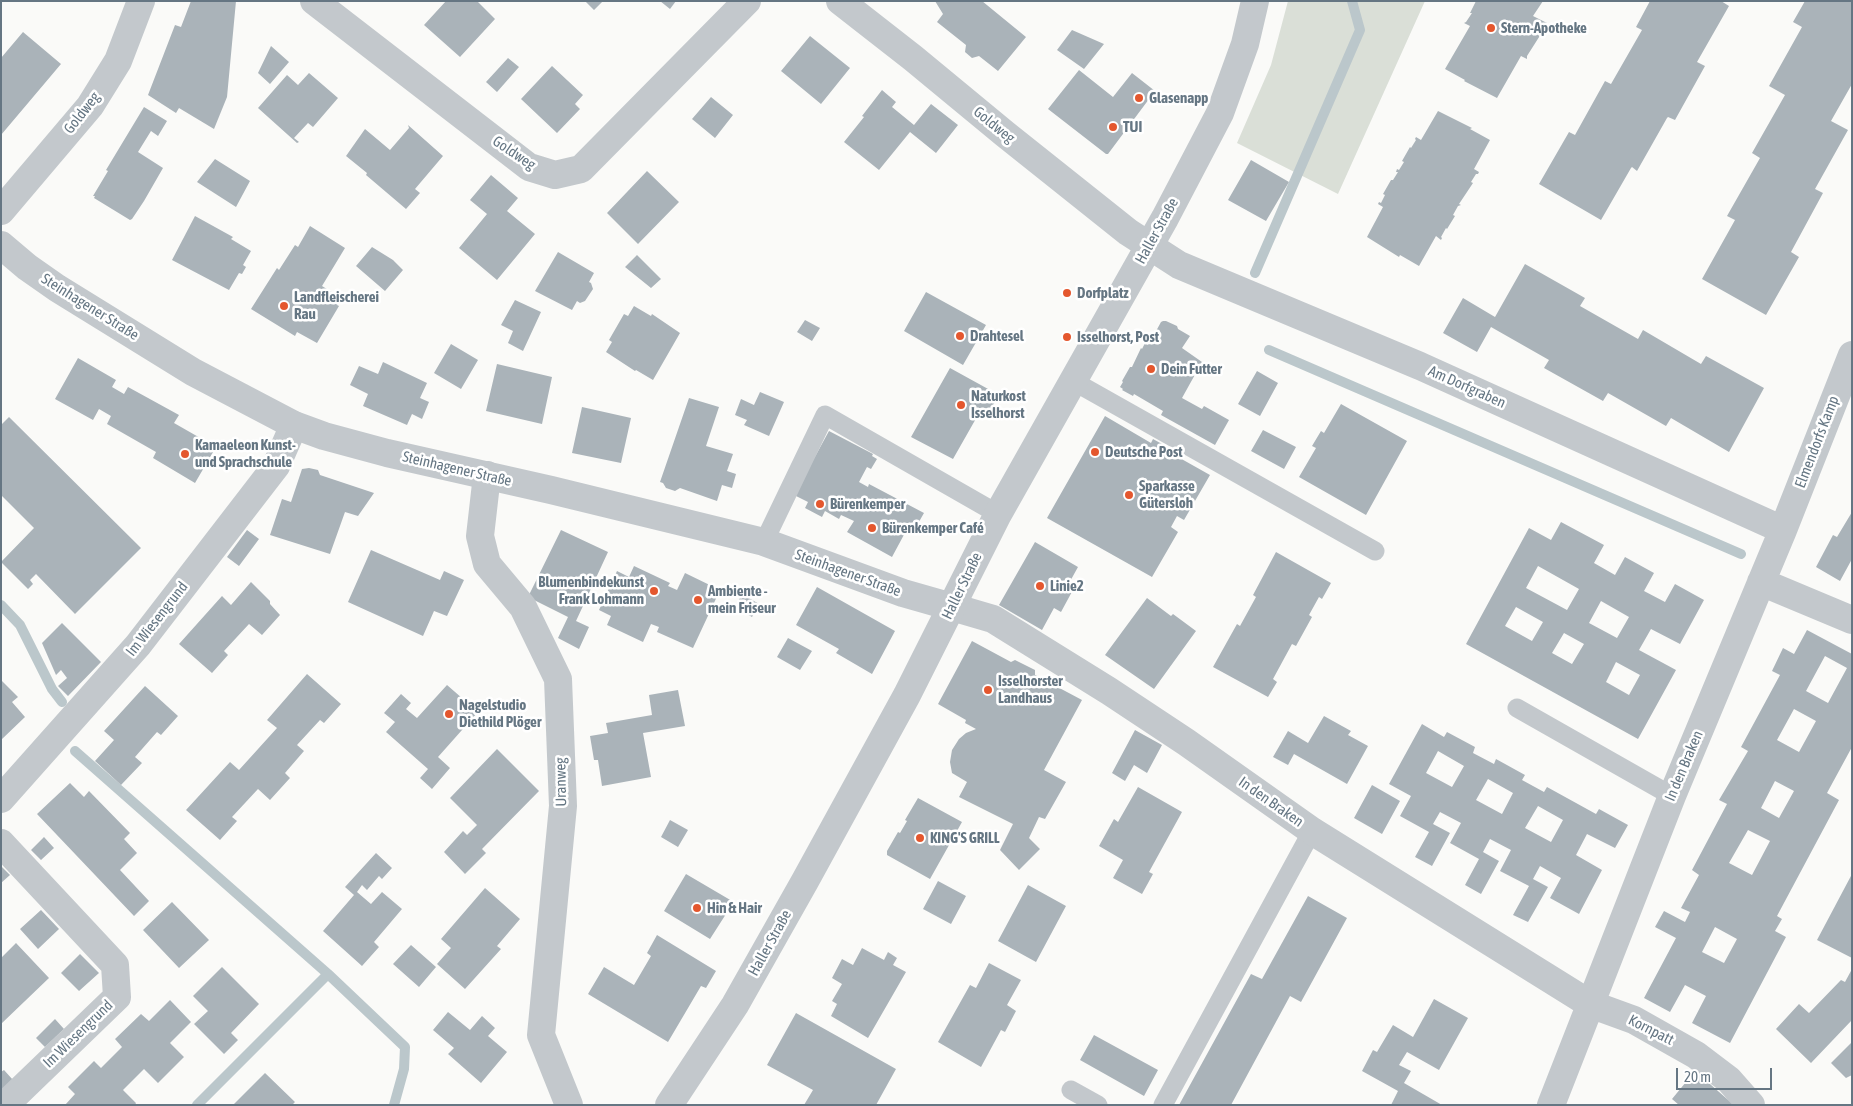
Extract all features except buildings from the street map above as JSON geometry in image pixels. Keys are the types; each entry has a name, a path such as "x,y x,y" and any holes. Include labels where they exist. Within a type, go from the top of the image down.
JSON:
{"street":[{"name":"Goldweg","path":"1,211 90,106 118,61 141,1"},
{"name":"Goldweg","path":"314,1 529,167 555,175 581,169 747,1"},
{"name":"Goldweg","path":"840,1 913,58 987,120 1149,247"},
{"name":"Haller Straße","path":"669,1105 740,997 907,695 998,514 1149,247 1220,113 1245,44 1255,1"},
{"name":"Steinhagener Straße","path":"1,245 27,267 57,288 193,372 294,425 324,436 388,453 764,542 903,594 952,608"},
{"name":"Am Dorfgraben","path":"1149,247 1179,265 1420,366 1783,530"},
{"name":"Elmendorfs Kamp","path":"1783,530 1852,355"},
{"name":"Im Wiesengrund","path":"1,799 138,645 276,466 294,425"},
{"name":"Uranweg","path":"486,475 480,536 487,564 523,607 558,679 563,806 541,1035 569,1105"},
{"name":"In den Braken","path":"1551,1105 1672,796 1783,530"},
{"path":"1761,582 1852,620"},
{"name":"In den Braken","path":"952,608 993,618 1110,691 1312,831 1590,1004"},
{"name":"Im Wiesengrund","path":"1,843 115,965 116,997 5,1105"},
{"name":"Kornpatt","path":"1590,1004 1634,1020 1696,1055 1729,1080 1752,1105"}],"lane":[{"path":"1073,381 1375,551"},
{"path":"764,542 825,415 998,514"},
{"path":"1517,708 1672,796"},
{"path":"1163,1105 1312,831"},
{"path":"1071,1090 1098,1105"}],"shaded area":[{"path":"1288,1 1425,1 1338,194 1237,143 1271,65"}],"waterway":[{"path":"1255,273 1360,30 1352,1"},
{"path":"1269,350 1741,554"},
{"path":"1,605 20,625 52,689 62,702"},
{"path":"75,751 328,974 197,1105"},
{"path":"328,974 405,1047 404,1069 394,1105"}],"place":[{"name":"Stern-Apotheke","path":"1491,28"},
{"name":"Glasenapp","path":"1139,98"},
{"name":"TUI","path":"1113,127"},
{"name":"Dorfplatz","path":"1067,293"},
{"name":"Landfleischerei Rau","path":"284,306"},
{"name":"Drahtesel","path":"960,336"},
{"name":"Isselhorst, Post","path":"1067,337"},
{"name":"Dein Futter","path":"1151,369"},
{"name":"Naturkost Isselhorst","path":"961,405"},
{"name":"Deutsche Post","path":"1095,452"},
{"name":"Kamaeleon Kunst- und Sprachschule","path":"185,454"},
{"name":"Sparkasse Gütersloh","path":"1129,495"},
{"name":"Bürenkemper","path":"820,504"},
{"name":"Bürenkemper Café","path":"872,528"},
{"name":"Linie2","path":"1040,586"},
{"name":"Blumenbindekunst Frank Lohmann","path":"654,591"},
{"name":"Ambiente - mein Friseur","path":"698,600"},
{"name":"Isselhorster Landhaus","path":"988,690"},
{"name":"Nagelstudio Diethild Plöger","path":"449,714"},
{"name":"KING'S GRILL","path":"920,838"},
{"name":"Hin & Hair","path":"697,908"}]}
